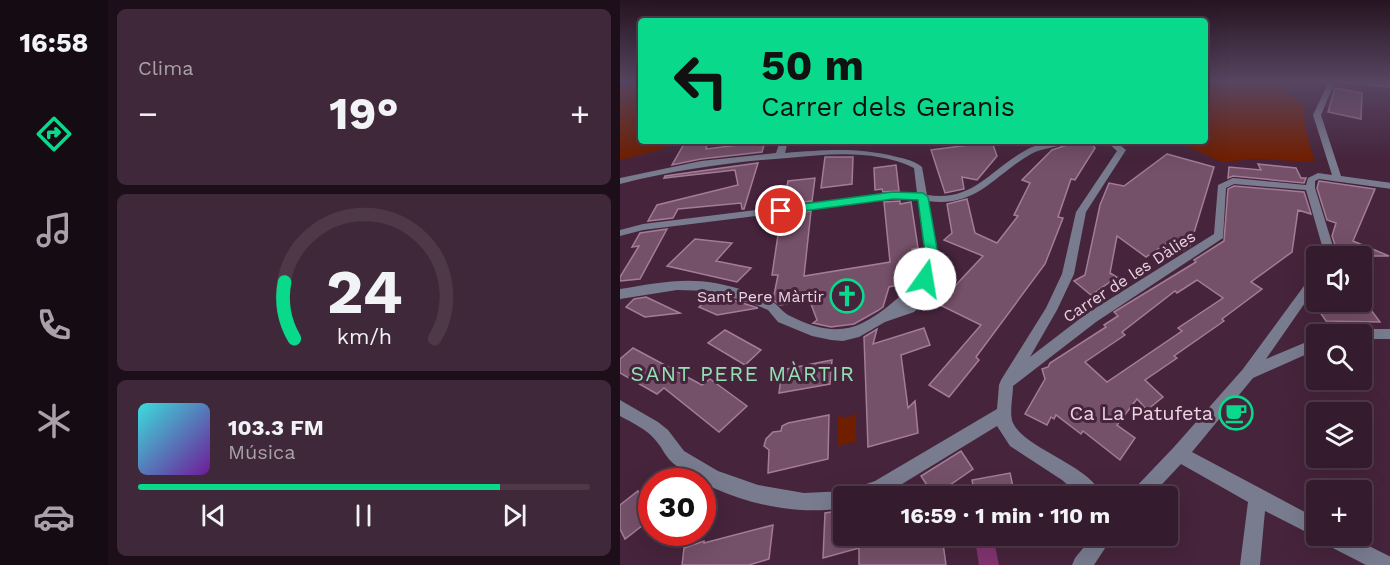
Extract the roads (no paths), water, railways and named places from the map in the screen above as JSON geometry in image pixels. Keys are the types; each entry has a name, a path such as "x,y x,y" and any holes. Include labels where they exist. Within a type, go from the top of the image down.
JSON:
{"street":[{"path":"1320,107 1317,115 1337,178"},
{"path":"780,156 783,144"},
{"path":"620,233 643,227 893,196 943,200 970,194 1030,151 1056,144"},
{"path":"1081,486 1068,474 1016,440 1004,424 1006,385 1051,310 1068,274 1081,212 1122,150 1114,144"},
{"path":"620,181 642,174 690,166 855,150 879,158 912,163 918,167 932,252 931,269 919,285 878,322"},
{"path":"1328,246 1310,188 1311,180 1318,176 1391,186"},
{"name":"Carrer de les Dàlies","path":"1006,385 1091,318 1218,236 1221,187 1234,181 1310,188"},
{"path":"620,294 678,285 709,286 731,291 769,305 783,318 831,337 854,333 910,309 948,273"},
{"path":"1149,486 1180,453 1248,373 1306,292"},
{"path":"1372,334 1391,334"},
{"path":"1248,373 1306,348"},
{"path":"620,407 661,435 677,457 713,479 779,498 833,501"},
{"path":"883,486 1004,413"},
{"path":"1180,453 1191,462 1306,523"},
{"path":"1250,565 1258,497"},
{"path":"1082,565 1096,546"},
{"path":"1349,546 1386,565"}],"place":[{"name":"Sant Pere Màrtir","path":"847,296"},
{"name":"Ca La Patufeta","path":"1236,413"}],"district":[{"name":"SANT PERE MÀRTIR","path":"743,374"}]}
